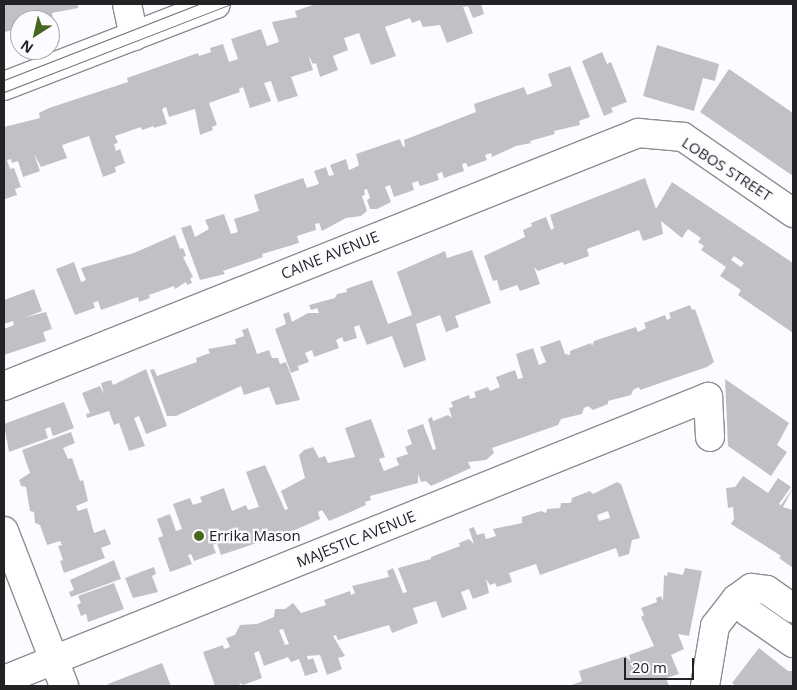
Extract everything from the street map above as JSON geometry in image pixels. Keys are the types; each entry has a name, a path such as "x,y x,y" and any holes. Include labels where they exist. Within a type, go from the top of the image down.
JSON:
{"street":[{"path":"128,4 134,36"},
{"path":"4,86 216,4"},
{"path":"4,66 35,55 83,56"},
{"name":"CAINE AVENUE","path":"4,386 638,132 658,135"},
{"name":"LOBOS STREET","path":"658,135 683,137 793,213"},
{"name":"MAJESTIC AVENUE","path":"4,680 708,397 710,437"},
{"path":"4,530 64,686"},
{"path":"706,686 715,626 736,599 751,588 767,590 793,608"},
{"path":"736,599 748,612 793,643"}],"building":[{"path":"4,4 78,4 78,8 60,11 10,10 10,31 4,32"},
{"path":"316,4 481,4 484,14 473,18 468,6 463,7 473,33 447,43 440,25 423,27 420,20 412,23 410,18 385,27 396,56 371,65 359,33 344,38 348,50 333,56 338,70 320,77 316,63 313,64 308,55 313,70 291,77 298,96 278,102 271,81 264,83 271,101 250,108 243,87 239,89 240,92 209,103 217,125 212,127 213,130 200,135 195,109 169,117 166,107 162,109 167,124 142,130 141,127 115,136 118,143 114,144 116,151 120,149 125,163 115,167 116,172 103,177 89,136 62,145 67,158 41,167 34,154 40,171 23,177 18,161 12,163 11,159 7,160 10,169 14,168 21,187 15,189 17,195 5,199 4,127 40,118 39,113 49,108 128,82 127,78 198,53 199,56 211,52 210,48 223,44 229,62 238,59 231,39 261,29 267,46 279,42 272,22 297,17 295,11"},
{"path":"657,45 719,64 715,81 703,78 694,111 643,96"},
{"path":"602,52 607,64 611,62 627,102 611,108 613,112 604,116 582,61"},
{"path":"570,66 590,117 579,121 580,125 554,131 555,134 530,141 531,143 516,146 492,157 491,153 485,155 487,160 468,167 466,163 462,164 464,171 444,178 442,172 437,174 439,180 420,186 418,181 412,183 414,190 394,197 390,185 385,187 391,202 377,209 370,209 367,200 370,198 367,189 364,190 365,195 362,196 367,211 361,216 346,218 322,231 319,223 315,224 316,230 297,236 299,243 262,254 263,257 223,271 225,274 200,280 181,228 191,225 195,237 209,229 205,220 224,214 231,234 238,232 234,219 259,211 254,195 303,178 307,188 319,184 314,171 326,167 329,176 334,175 330,165 346,159 349,170 359,165 356,154 400,139 403,147 405,146 404,140 476,112 474,104 524,87 527,95 552,86 548,74"},
{"path":"729,69 793,113 793,176 700,112"},
{"path":"645,178 656,209 672,182 793,263 793,333 738,295 741,290 720,276 726,267 701,250 704,246 698,242 701,238 688,229 682,238 661,221 663,234 643,241 639,230 587,249 589,256 564,265 563,262 538,271 534,267 540,284 520,291 517,285 500,291 497,280 493,281 484,256 525,237 523,230 532,226 531,223 546,217 551,230 554,228 550,215","holes":["734,256 744,263 741,267 731,260"]},
{"path":"175,235 180,249 183,248 186,256 183,257 193,277 190,278 192,283 187,285 186,282 175,289 174,286 149,295 150,298 139,302 138,297 101,310 98,301 93,303 95,308 75,315 56,269 74,262 81,282 86,280 81,268 134,253"},
{"path":"472,250 491,303 455,316 459,327 446,332 440,315 416,324 426,360 404,368 392,336 367,345 359,325 354,327 357,338 344,342 342,337 336,340 339,348 314,357 312,350 305,353 309,362 298,366 299,370 291,373 275,329 286,324 283,314 289,312 292,322 308,313 319,313 317,308 311,310 309,305 335,298 337,294 347,292 346,289 372,280 388,324 412,315 397,272 445,251 447,258"},
{"path":"34,289 42,311 26,317 46,312 52,329 43,332 46,341 4,355 4,329 14,325 13,321 4,324 4,300"},
{"path":"690,305 692,310 695,309 714,362 707,367 640,390 639,387 633,390 631,395 608,401 608,404 593,410 588,406 584,408 582,414 561,419 558,425 492,448 494,453 486,460 468,462 471,468 431,486 426,481 421,482 418,474 418,483 370,496 371,500 365,502 366,505 329,521 322,510 318,512 320,519 295,530 221,555 217,543 213,545 216,553 194,561 191,554 188,555 192,564 170,572 158,538 163,536 157,519 170,514 176,531 182,529 173,504 190,498 193,505 202,502 200,497 224,488 232,511 246,505 248,510 259,507 246,472 265,465 285,510 288,509 281,491 305,478 299,455 304,450 313,447 319,458 325,456 328,463 355,457 345,428 371,419 385,457 379,459 384,471 399,465 396,458 408,454 405,447 412,444 407,430 423,424 433,450 436,449 428,419 432,417 433,421 448,415 452,418 449,408 453,407 451,402 469,395 470,399 476,397 474,392 488,387 490,391 500,387 496,377 515,370 518,379 523,378 516,354 533,348 539,365 546,362 540,347 560,340 565,354 570,355 570,351 591,343 592,346 594,341 636,327 638,332 646,328 644,323 665,315 667,320 671,318 669,313"},
{"path":"248,328 257,354 269,350 272,358 278,358 280,364 286,362 300,400 276,405 269,387 244,395 241,386 176,416 167,416 150,370 154,369 157,376 197,362 196,358 210,353 208,349 236,344 235,339 244,336 242,330"},
{"path":"146,369 167,426 146,434 139,416 134,418 145,446 129,451 119,423 114,425 109,411 87,418 86,414 90,413 82,393 100,386 104,394 101,383 111,380 113,385"},
{"path":"725,379 789,423 777,445 787,452 771,476 728,446"},
{"path":"64,402 74,428 53,436 50,427 45,429 48,438 9,452 4,424"},
{"path":"71,432 75,443 63,448 68,459 72,458 80,481 83,480 88,501 76,506 78,511 87,508 94,533 105,529 111,544 101,548 105,558 64,573 60,561 63,560 58,546 62,545 60,541 47,545 40,525 35,523 34,512 30,511 26,487 21,486 19,480 30,473 22,450"},
{"path":"743,476 768,493 778,478 791,487 779,504 781,505 793,488 783,507 793,510 793,568 779,558 781,556 731,524 734,519 733,507 728,508 726,488 735,487"},
{"path":"617,482 621,484 640,538 632,540 629,554 619,557 616,548 540,575 536,564 509,573 512,582 497,587 495,583 490,585 486,579 489,593 473,599 469,589 461,592 467,609 442,618 436,601 413,608 418,623 392,633 389,625 338,640 336,635 333,636 345,656 338,658 342,669 327,675 320,655 307,656 308,660 313,658 318,672 305,676 299,659 291,662 288,657 264,666 259,651 254,653 262,678 243,685 239,682 241,686 215,686 203,652 223,645 224,649 230,647 226,638 235,635 240,625 257,624 274,617 275,609 285,609 293,603 301,613 326,605 324,600 350,591 351,595 355,593 352,586 389,577 387,571 393,568 403,593 407,592 398,568 431,559 431,557 460,546 459,543 469,539 474,544 469,529 474,527 477,535 484,533 486,539 496,536 493,529 522,523 522,517 541,511 546,513 547,509 560,508 561,503 571,503 572,498 590,491 593,494","holes":["608,511 610,518 599,521 597,515","283,629 289,644 285,645 279,630"]},
{"path":"114,560 121,579 71,597 69,592 74,590 70,580"},
{"path":"154,567 156,574 152,576 158,592 133,598 125,578"},
{"path":"685,568 702,571 689,636 678,634 684,649 671,655 679,674 666,678 669,686 569,686 582,681 579,671 626,656 631,662 629,655 654,646 641,617 644,615 641,608 657,602 656,598 661,596 663,601 664,575 667,576 668,572 683,575"},
{"path":"114,583 124,609 88,622 86,614 81,616 77,605 81,603 78,596"},
{"path":"759,648 788,671 793,671 793,686 736,686 732,683"},
{"path":"162,663 171,686 108,686 108,684"}],"tram line":[{"path":"4,80 199,4"},
{"path":"4,92 231,4"}],"place":[{"name":"Errika Mason","path":"199,536"}]}
